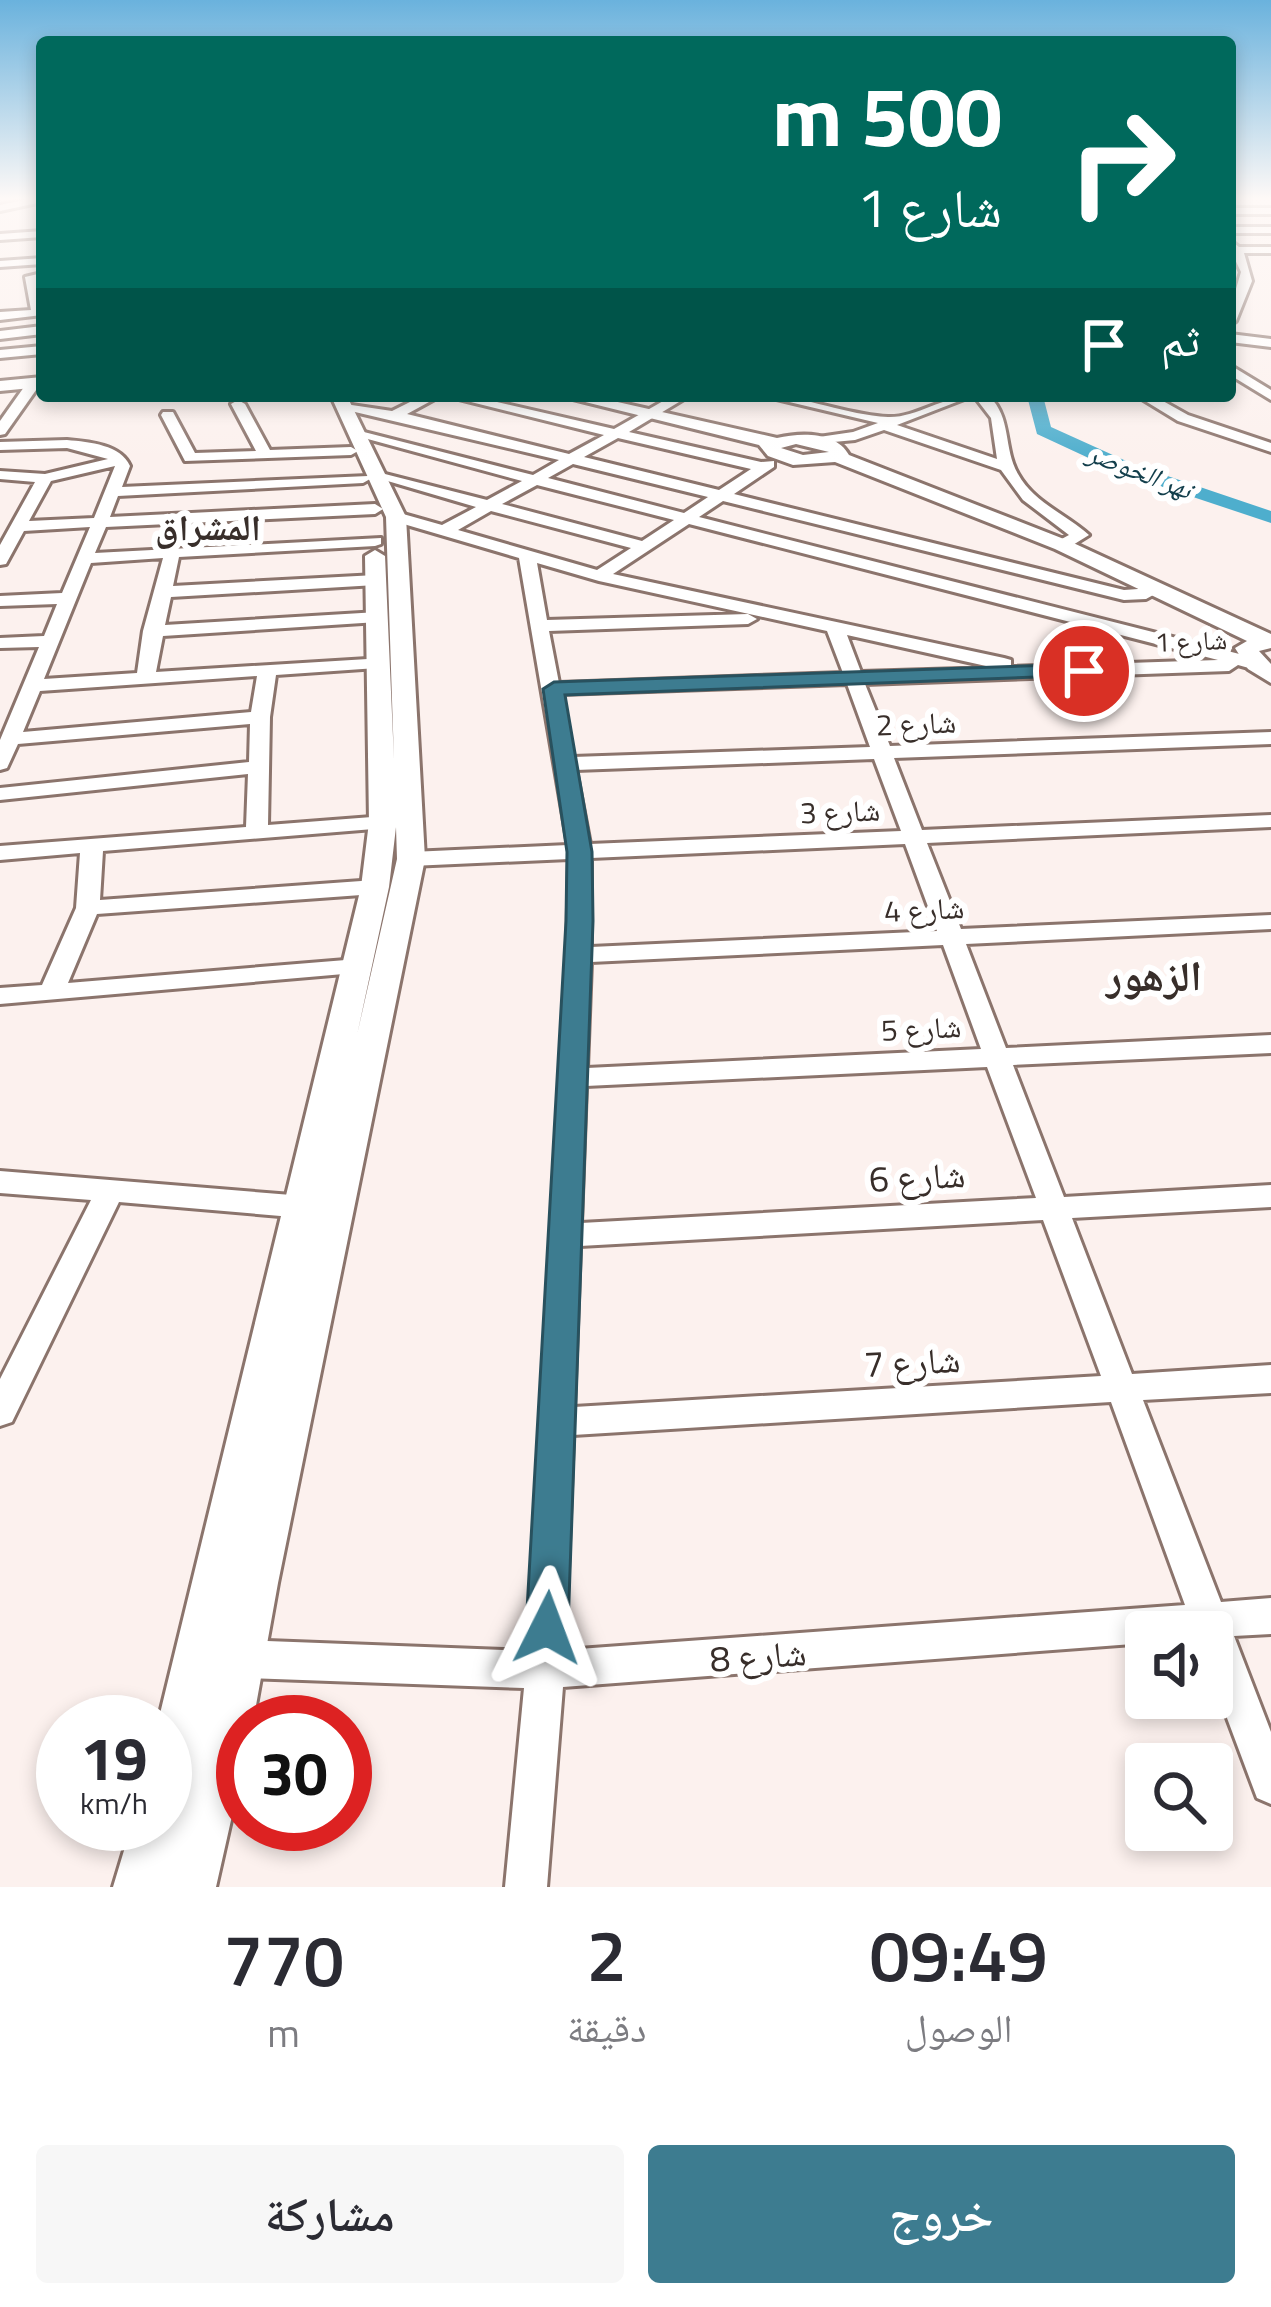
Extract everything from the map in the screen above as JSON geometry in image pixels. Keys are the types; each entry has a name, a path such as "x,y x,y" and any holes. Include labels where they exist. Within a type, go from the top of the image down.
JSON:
{"main road":[{"path":"0,382 36,380"},
{"path":"188,1887 244,1659 254,1583 400,834 385,513 334,402"},
{"path":"595,402 776,450 838,453"},
{"path":"776,450 817,441 1147,585 1266,656"},
{"path":"188,1695 375,887 400,834 377,662 375,541 385,513"},
{"path":"140,1887 150,1851"}],"street":[{"path":"0,316 36,312"},
{"path":"0,335 36,331"},
{"path":"1236,339 1271,343"},
{"path":"0,354 36,351"},
{"path":"1236,373 1271,396"},
{"path":"0,431 36,384"},
{"path":"337,402 1124,595 1146,594 1147,585"},
{"path":"394,415 421,402"},
{"path":"482,402 762,467"},
{"path":"444,531 671,402"},
{"path":"796,402 890,424 1007,467"},
{"path":"817,441 855,436 949,402"},
{"path":"987,402 998,414 1007,467 1022,492 1082,536 1062,545"},
{"path":"1155,402 1183,418 1267,440"},
{"path":"1171,402 1267,440"},
{"path":"238,404 266,456"},
{"path":"168,415 190,458 266,456 356,443 533,480 1266,656"},
{"path":"838,453 855,436"},
{"path":"0,446 84,447 121,460"},
{"path":"599,576 762,467 776,450"},
{"path":"0,475 45,478 121,460"},
{"path":"0,764 102,523 121,460"},
{"path":"0,560 45,478"},
{"path":"113,493 372,478 644,546"},
{"path":"19,526 385,513 599,576 1041,672"},
{"path":"87,558 375,541"},
{"path":"145,678 172,553"},
{"path":"526,1887 545,1670 574,1078 580,852 527,556"},
{"path":"162,592 376,580"},
{"path":"0,601 69,598"},
{"path":"152,632 377,617"},
{"path":"541,626 788,618"},
{"path":"836,628 1206,1611"},
{"path":"0,643 49,641"},
{"name":"شارع 1","path":"554,689 1041,672 1266,656"},
{"path":"32,686 377,662"},
{"path":"257,831 260,717 268,669"},
{"path":"11,739 260,717"},
{"name":"شارع 2","path":"563,764 1271,738"},
{"path":"0,794 259,767"},
{"name":"شارع 3","path":"0,853 257,831 400,834 580,852 1271,820"},
{"path":"51,992 88,908 92,847"},
{"path":"88,908 375,887"},
{"name":"شارع 4","path":"579,956 1271,922"},
{"path":"0,997 358,967"},
{"name":"شارع 5","path":"574,1078 1271,1044"},
{"path":"0,1182 304,1207"},
{"path":"0,1412 110,1192"},
{"name":"شارع 6","path":"567,1235 1271,1196"},
{"name":"شارع 7","path":"557,1422 1271,1379"},
{"name":"شارع 8","path":"1233,1620 1271,1616"},
{"name":"شارع 8","path":"244,1659 545,1670 1125,1629"},
{"path":"1233,1684 1271,1784"}],"waterway":[{"name":"نهر الخوصر","path":"1036,402 1043,430 1128,469 1271,517"}],"district":[{"name":"المشراق","path":"208,526"},
{"name":"الزهور","path":"1154,975"}],"route":[{"path":"547,1628 580,921 580,852 554,689 1084,671"}]}
